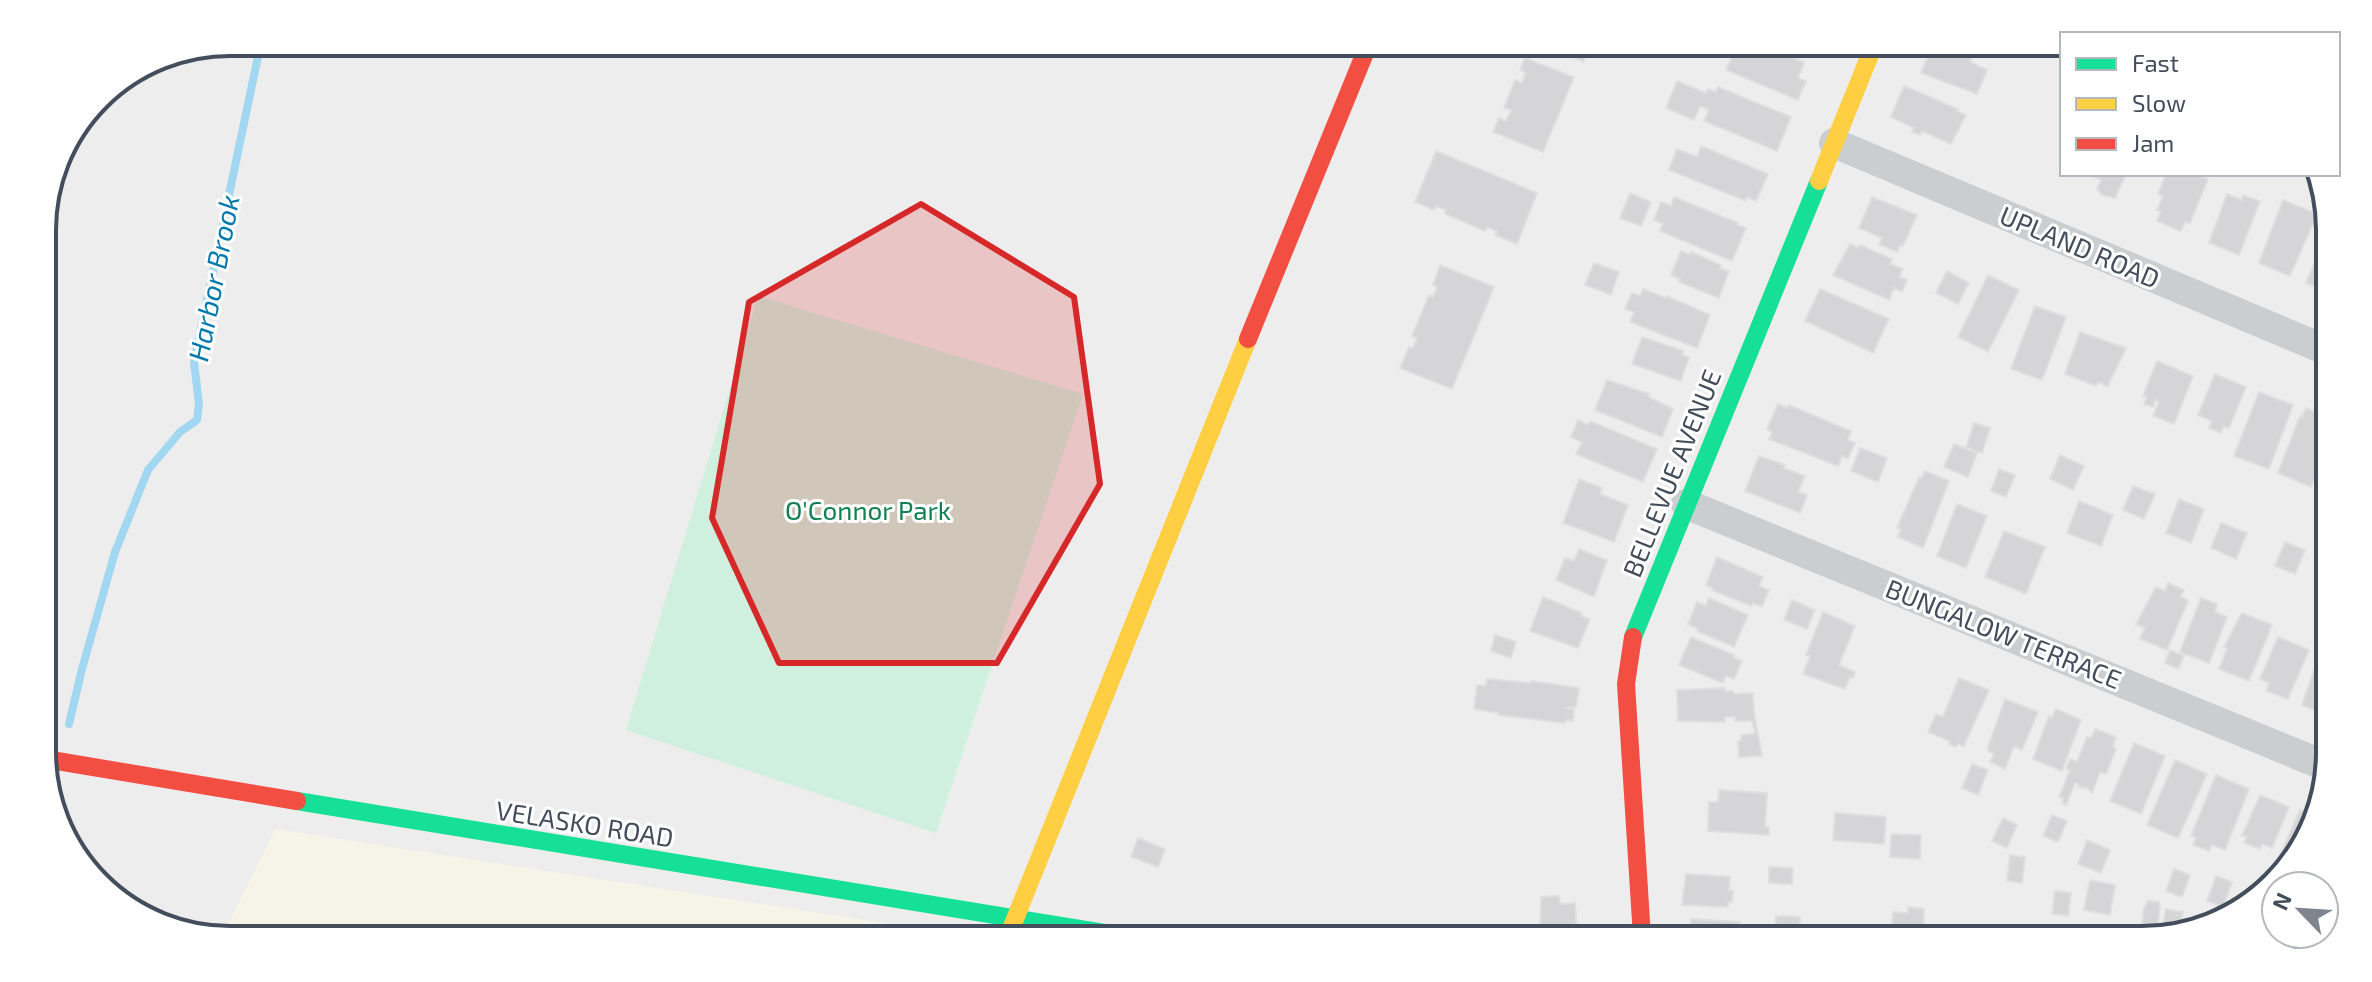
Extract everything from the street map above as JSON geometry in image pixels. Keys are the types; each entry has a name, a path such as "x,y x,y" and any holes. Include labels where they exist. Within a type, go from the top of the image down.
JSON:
{"street":[{"path":"1012,926 1364,56"},
{"name":"BELLEVUE AVENUE","path":"1641,926 1626,684 1631,643 1870,56"},
{"name":"UPLAND ROAD","path":"1834,143 2316,346"},
{"name":"BUNGALOW TERRACE","path":"1686,504 2316,762"},
{"name":"VELASKO ROAD","path":"56,761 1012,926"}],"highlighted area":[{"path":"921,204 1074,297 1100,484 997,663 779,663 712,518 749,302"}],"shaded area":[{"path":"275,829 904,926 230,926 227,926"}],"green space":[{"name":"O'Connor Park","path":"758,296 1083,394 936,833 626,730"}],"building":[{"path":"1571,56 1586,56 1583,62"},
{"path":"1732,56 1791,56 1804,63 1798,78 1806,81 1798,100 1726,70"},
{"path":"1928,56 1969,56 1972,57 1970,62 1987,70 1977,94 1921,73"},
{"path":"1525,58 1574,77 1543,152 1493,132 1499,118 1506,121 1511,110 1504,108 1515,80 1522,83 1526,73 1520,70"},
{"path":"1677,81 1706,93 1708,89 1716,92 1718,87 1791,117 1777,151 1704,121 1709,110 1700,106 1694,120 1666,108"},
{"path":"1904,86 1966,115 1951,144 1922,131 1920,135 1912,132 1914,128 1891,117"},
{"path":"1701,146 1768,174 1756,201 1747,197 1746,201 1669,170 1677,149 1697,157"},
{"path":"1436,151 1537,193 1517,244 1495,235 1497,231 1487,227 1485,231 1445,214 1446,210 1436,206 1434,210 1415,202"},
{"path":"2092,176 2125,176 2115,198 2102,195 2097,189 2101,180"},
{"path":"2165,176 2201,176 2208,179 2190,223 2185,222 2181,231 2157,221 2161,211 2157,210 2163,196 2158,194"},
{"path":"1630,193 1651,202 1641,226 1620,218"},
{"path":"2227,194 2242,200 2243,195 2260,201 2239,255 2209,243"},
{"path":"1674,197 1746,228 1732,261 1660,231 1663,224 1654,220 1661,202 1671,206"},
{"path":"1872,197 1917,215 1903,246 1900,245 1897,252 1879,244 1882,238 1859,228"},
{"path":"2283,200 2315,213 2290,276 2259,263"},
{"path":"1850,244 1859,248 1860,245 1892,259 1890,264 1903,269 1899,277 1907,280 1902,292 1894,288 1889,300 1833,275"},
{"path":"1681,251 1690,255 1691,252 1729,271 1719,298 1679,282 1680,279 1671,275"},
{"path":"2316,259 2316,287 2306,283"},
{"path":"1594,263 1619,272 1611,295 1585,285"},
{"path":"1440,265 1494,287 1452,389 1400,368 1409,347 1413,348 1417,338 1412,336 1429,295 1433,297 1437,287 1433,285"},
{"path":"1947,271 1969,283 1958,304 1936,293"},
{"path":"1988,275 2019,290 1988,352 1958,337"},
{"path":"1643,289 1710,315 1697,348 1630,322 1634,312 1625,309 1632,293 1640,296"},
{"path":"1820,289 1889,319 1873,353 1805,321"},
{"path":"2035,306 2066,317 2042,380 2011,369"},
{"path":"2080,332 2126,348 2108,386 2098,382 2096,386 2065,374"},
{"path":"1642,337 1683,351 1682,355 1689,357 1681,381 1632,364"},
{"path":"2157,361 2193,376 2174,424 2153,416 2159,402 2155,400 2153,407 2144,404 2147,397 2143,396"},
{"path":"2215,374 2246,387 2229,428 2224,426 2221,433 2209,428 2212,421 2198,415"},
{"path":"1607,380 1649,394 1649,397 1673,409 1662,437 1595,410"},
{"path":"2259,392 2293,405 2269,469 2234,456"},
{"path":"1778,404 1787,408 1789,405 1851,431 1848,440 1855,443 1848,459 1842,456 1838,466 1769,439 1772,432 1767,429"},
{"path":"2306,408 2316,412 2316,475 2311,487 2278,473"},
{"path":"1578,420 1588,425 1590,421 1657,449 1643,482 1576,454 1582,442 1571,437"},
{"path":"1974,423 1990,428 1982,453 1966,448"},
{"path":"1954,444 1977,453 1968,477 1944,467"},
{"path":"1860,448 1887,458 1878,482 1851,471"},
{"path":"2060,455 2084,466 2073,490 2050,479"},
{"path":"1759,456 1805,476 1798,492 1807,495 1800,513 1745,491"},
{"path":"1999,469 2015,475 2006,497 1991,491"},
{"path":"1925,471 1949,481 1923,548 1898,537 1901,529 1897,528 1919,477 1922,478"},
{"path":"1579,479 1602,488 1600,494 1628,505 1614,542 1563,523"},
{"path":"2133,486 2155,494 2144,519 2123,510"},
{"path":"2179,499 2204,509 2191,543 2166,533"},
{"path":"2079,501 2113,515 2101,546 2067,533"},
{"path":"1957,504 1987,516 1966,568 1937,556"},
{"path":"2221,523 2247,533 2236,559 2211,548"},
{"path":"2004,531 2045,547 2026,594 1985,577"},
{"path":"2285,542 2305,550 2295,574 2275,566"},
{"path":"1579,549 1607,560 1594,597 1556,580 1565,558 1574,561"},
{"path":"1717,557 1763,577 1759,586 1769,590 1762,607 1753,603 1751,606 1706,585"},
{"path":"2168,583 2184,590 2181,596 2188,601 2167,650 2140,639 2145,628 2136,624 2156,587 2165,591"},
{"path":"1543,597 1590,619 1578,648 1530,631"},
{"path":"1709,598 1748,615 1734,647 1688,624 1697,602 1706,606"},
{"path":"2201,598 2217,604 2215,612 2227,617 2209,663 2180,652"},
{"path":"1792,600 1815,610 1807,629 1784,620"},
{"path":"1823,612 1855,626 1839,665 1855,672 1845,689 1803,674 1810,656 1806,655"},
{"path":"2242,613 2272,625 2249,681 2219,669 2227,649 2224,647"},
{"path":"1495,635 1516,642 1511,658 1491,651"},
{"path":"1691,637 1742,661 1734,679 1726,676 1723,683 1679,665"},
{"path":"2278,637 2309,650 2288,699 2266,691 2269,683 2260,679"},
{"path":"2170,650 2184,656 2178,669 2165,663"},
{"path":"2316,664 2316,711 2302,705"},
{"path":"1959,678 1989,690 1964,746 1959,744 1955,747 1949,744 1950,741 1928,732 1936,714 1943,717"},
{"path":"1487,679 1579,688 1576,707 1566,708 1574,709 1573,721 1565,720 1565,723 1498,715 1474,709 1477,685 1486,686"},
{"path":"1725,688 1725,692 1733,691 1734,694 1753,693 1762,756 1739,757 1738,741 1741,741 1741,735 1755,732 1752,721 1735,721 1735,717 1725,717 1725,722 1678,721 1677,690"},
{"path":"2005,699 2038,712 2022,750 2014,746 2005,769 1990,762 1994,754 1988,751 1988,747"},
{"path":"2056,709 2081,720 2062,771 2033,759 2049,716 2052,718"},
{"path":"2096,729 2116,737 2113,747 2116,749 2106,774 2100,772 2092,793 2075,783 2066,805 2062,803 2064,798 2059,797 2070,770 2066,768 2070,759 2077,762 2087,737 2091,738"},
{"path":"2134,743 2165,756 2141,814 2110,801"},
{"path":"2175,760 2207,774 2178,838 2147,825"},
{"path":"1972,764 1988,770 1978,795 1962,788"},
{"path":"2216,775 2249,789 2225,850 2212,845 2209,851 2193,845 2196,838 2191,836"},
{"path":"1719,790 1767,793 1765,827 1769,827 1769,835 1708,831 1709,802 1718,802"},
{"path":"2260,795 2289,807 2272,848 2262,844 2260,849 2244,843 2247,837 2242,836"},
{"path":"2300,810 2305,812 2293,839 2278,859"},
{"path":"1835,813 1886,817 1884,844 1833,840"},
{"path":"2052,815 2067,821 2058,842 2043,836"},
{"path":"2003,818 2017,825 2007,848 1992,841"},
{"path":"1891,834 1921,835 1920,859 1890,857"},
{"path":"1138,838 1165,849 1158,867 1131,857"},
{"path":"2087,840 2110,850 2101,873 2078,864"},
{"path":"2010,855 2025,857 2022,883 2007,881"},
{"path":"1769,867 1793,868 1792,884 1769,883"},
{"path":"2174,869 2190,875 2182,897 2166,891"},
{"path":"1686,874 1730,877 1732,902 1728,902 1728,907 1682,905"},
{"path":"2216,876 2232,882 2223,906 2207,901"},
{"path":"2090,880 2115,885 2110,915 2084,910"},
{"path":"2055,891 2071,893 2068,916 2052,914"},
{"path":"1559,896 1560,904 1575,903 1576,926 1540,926 1541,897"},
{"path":"2148,901 2159,902 2158,926 2142,926"},
{"path":"1908,907 1924,909 1923,926 1892,926 1893,912 1908,913"},
{"path":"2166,909 2183,912 2181,921 2163,925"},
{"path":"1776,916 1800,917 1800,926 1776,926"},
{"path":"1691,919 1740,922 1740,926 1691,926"}],"waterway":[{"name":"Harbor Brook","path":"69,724 115,552 148,470 180,432 197,420 199,404 194,362 258,56"}],"traffic: fast":[{"path":"1633,637 1819,181"},
{"path":"297,801 1062,926"}],"traffic: slow":[{"path":"1819,181 1870,56"},
{"path":"1012,926 1248,339"}],"traffic: jam":[{"path":"1248,339 1364,56"},
{"path":"1633,637 1626,684 1641,926"},
{"path":"56,761 297,801"}]}
